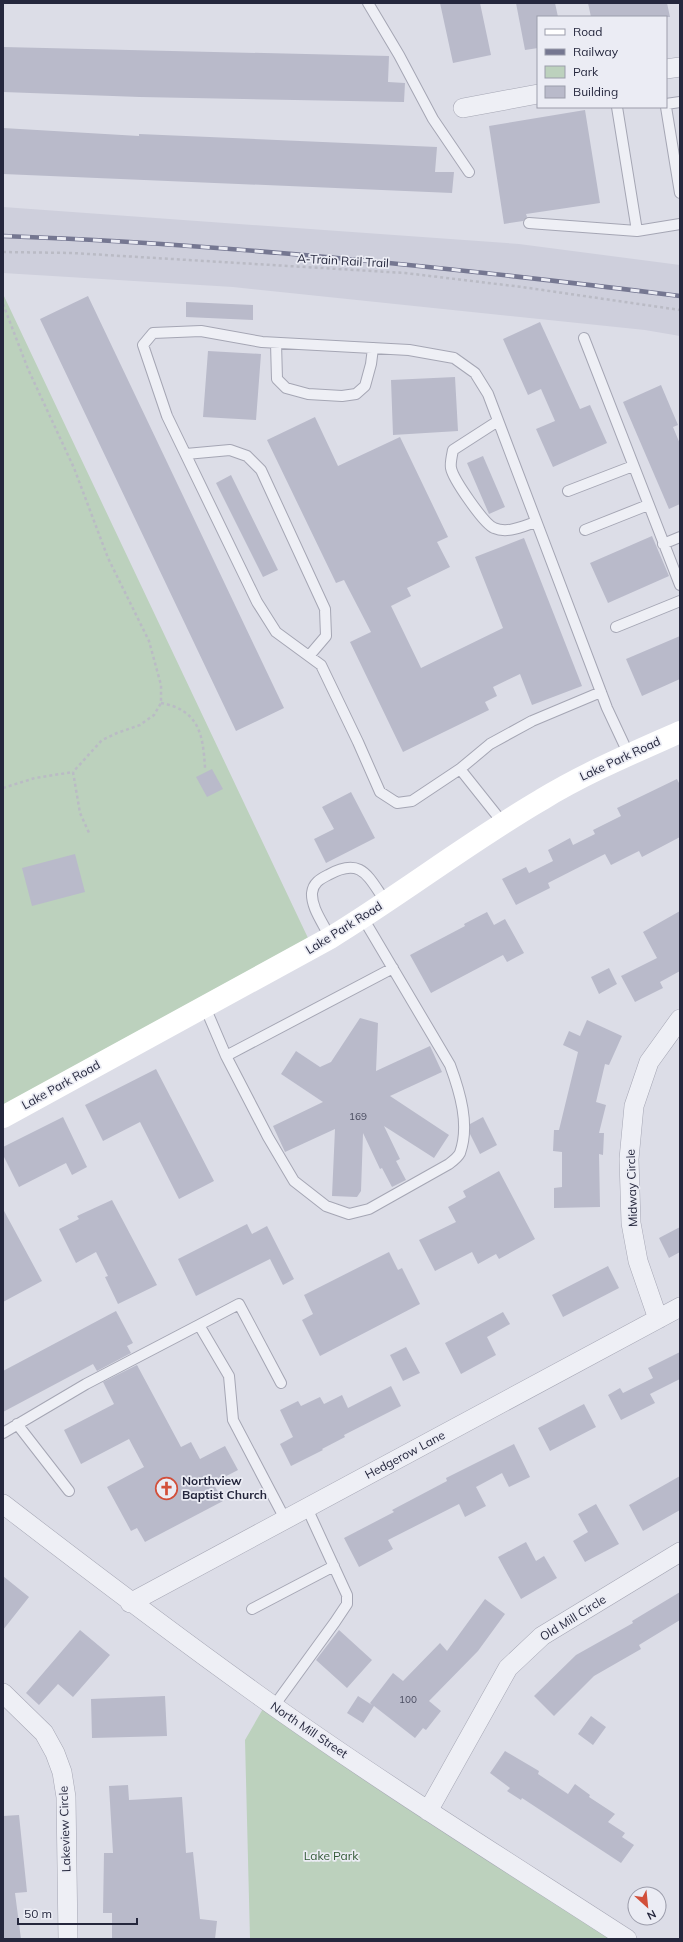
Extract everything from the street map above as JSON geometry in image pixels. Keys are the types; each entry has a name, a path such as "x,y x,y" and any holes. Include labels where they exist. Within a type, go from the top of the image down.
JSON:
{"main road":[{"name":"Lake Park Road","path":"3,1117 330,938 503,823 560,788 680,732"}],"street":[{"path":"667,69 680,66"},
{"path":"463,108 537,94"},
{"name":"Midway Circle","path":"658,1319 638,1261 631,1223 629,1159 634,1106 649,1062 680,1019"},
{"name":"Hedgerow Lane","path":"130,1602 680,1307"},
{"name":"North Mill Street","path":"3,1504 130,1602 274,1706 428,1811 627,1939"},
{"name":"Old Mill Circle","path":"428,1811 508,1668 542,1636 680,1552"},
{"name":"Lakeview Circle","path":"3,1693 44,1733 55,1753 62,1772 66,1797 68,1939"}],"lane":[{"path":"368,3 400,55 433,119 469,172"},
{"path":"667,106 680,102"},
{"path":"617,108 637,231"},
{"path":"666,108 680,193"},
{"path":"529,223 637,231 680,224"},
{"path":"601,692 532,721 490,744 460,769 412,801 397,803 380,792 321,665 276,632 257,602 167,416 143,345 153,333 201,331 276,343 409,350 454,358 475,374 488,394 601,692 629,755"},
{"path":"584,338 680,585"},
{"path":"276,343 278,379 286,388 308,394 342,396 356,394 365,386 371,364 372,348"},
{"path":"498,421 453,450 451,468 459,485 467,497 480,515 493,528 509,530 536,522"},
{"path":"186,454 230,450 247,456 261,470 325,609 326,636 309,656"},
{"path":"568,491 633,466"},
{"path":"584,530 648,505"},
{"path":"663,544 680,537"},
{"path":"616,626 680,601"},
{"path":"460,769 503,823"},
{"path":"330,938 313,902 312,891 317,881 336,871 352,867 358,868 366,875 386,902"},
{"path":"205,1007 226,1056 268,1137 294,1181 326,1206 349,1214 369,1209 449,1164 460,1154 464,1132 460,1092 450,1065 362,918"},
{"path":"226,1056 393,968"},
{"path":"3,1433 86,1384 239,1304 281,1383"},
{"path":"199,1325 230,1376 233,1420 285,1519"},
{"path":"18,1424 69,1491"},
{"path":"274,1706 336,1622 347,1604 347,1595 307,1508"},
{"path":"252,1609 334,1566"}],"path":[{"name":"A-Train Rail Trail","path":"3,252 72,253 405,274 522,287 680,310"},
{"path":"3,304 28,369 74,468 108,558 149,641 159,672 161,685 161,704 154,715 140,725 117,732 102,740 74,772 35,778 3,788"},
{"path":"161,704 183,710 194,719 203,742 205,768"},
{"path":"74,772 80,813 90,835"}],"shaded area":[{"path":"3,207 519,244 680,265 680,336 645,330 233,287 3,273"}],"green space":[{"path":"3,294 308,938 3,1105"},
{"name":"Lake Park","path":"264,1707 615,1939 250,1939 245,1740"}],"building":[{"path":"440,3 480,3 491,55 453,63"},
{"path":"516,3 555,3 558,16 537,16 537,48 525,50"},
{"path":"588,3 667,3 670,17 667,16 591,16"},
{"path":"3,47 389,56 388,82 405,83 404,102 140,97 3,92"},
{"path":"585,110 600,203 526,214 527,217 523,221 504,224 489,126"},
{"path":"3,128 139,136 139,134 437,147 435,172 454,172 452,193 3,174"},
{"path":"88,296 284,708 236,731 40,319"},
{"path":"186,302 253,305 253,320 186,317"},
{"path":"540,322 580,409 590,405 607,443 553,467 536,429 555,421 541,389 528,395 503,339"},
{"path":"208,351 261,354 256,420 203,417"},
{"path":"455,377 458,431 393,435 391,380"},
{"path":"661,385 678,425 673,427 680,444 680,504 669,509 623,402"},
{"path":"315,417 338,466 400,437 448,537 437,542 450,567 407,588 411,596 391,606 421,668 503,628 475,557 524,538 582,686 532,705 520,674 493,687 497,696 485,702 489,710 403,752 350,642 371,632 344,580 336,583 267,440"},
{"path":"483,456 505,507 489,514 467,463"},
{"path":"231,475 278,570 263,577 216,483"},
{"path":"652,536 669,576 608,603 590,563"},
{"path":"680,636 680,679 642,696 626,659"},
{"path":"212,769 223,789 207,797 196,777"},
{"path":"677,779 680,785 680,837 642,857 639,851 611,865 605,854 548,883 550,888 516,905 502,879 526,867 529,873 553,861 548,850 570,838 573,845 595,834 593,830 621,816 617,808"},
{"path":"351,792 375,838 326,863 314,839 334,829 322,807"},
{"path":"75,854 85,892 32,906 22,868"},
{"path":"680,911 680,971 660,982 663,988 635,1002 621,976 657,958 643,932"},
{"path":"487,912 494,925 505,919 524,953 507,962 503,955 431,993 410,955 465,926 464,924"},
{"path":"609,968 617,984 599,994 591,977"},
{"path":"360,1018 378,1023 376,1071 430,1046 442,1072 390,1096 449,1135 434,1158 384,1126 400,1159 396,1161 406,1180 392,1187 382,1168 380,1169 363,1133 361,1191 357,1197 332,1196 335,1129 285,1152 273,1126 323,1102 281,1074 296,1051 320,1067 331,1062"},
{"path":"587,1020 622,1036 609,1065 605,1064 596,1102 606,1105 599,1133 604,1133 603,1155 599,1154 600,1207 554,1208 554,1188 562,1187 562,1152 553,1151 554,1130 559,1130 578,1052 563,1045 569,1031 580,1036"},
{"path":"156,1069 214,1181 179,1199 140,1122 103,1141 85,1105"},
{"path":"63,1117 87,1167 72,1175 66,1163 19,1187 3,1155 3,1147"},
{"path":"483,1117 497,1145 480,1154 470,1134 470,1124"},
{"path":"499,1171 535,1239 499,1259 496,1254 478,1264 472,1252 435,1271 419,1240 456,1222 448,1207 466,1197 463,1191"},
{"path":"112,1200 157,1285 118,1304 105,1277 108,1276 96,1252 76,1263 59,1229 79,1219 77,1216"},
{"path":"3,1209 42,1281 3,1302"},
{"path":"247,1224 252,1234 267,1226 294,1279 283,1285 270,1259 196,1296 178,1259"},
{"path":"680,1227 680,1252 669,1258 659,1238"},
{"path":"389,1252 398,1270 402,1268 420,1304 320,1356 302,1320 313,1314 304,1295"},
{"path":"608,1266 619,1288 563,1317 552,1295"},
{"path":"116,1311 133,1343 127,1346 131,1353 97,1371 93,1364 3,1412 3,1371"},
{"path":"503,1312 510,1324 487,1337 496,1355 461,1374 445,1343"},
{"path":"406,1347 420,1373 403,1381 390,1355"},
{"path":"680,1352 680,1379 650,1394 655,1403 621,1420 608,1395 620,1388 623,1393 653,1378 648,1368"},
{"path":"137,1365 181,1447 191,1442 200,1459 225,1446 238,1470 213,1483 223,1501 145,1542 137,1528 131,1531 107,1487 144,1467 129,1439 81,1464 64,1430 114,1404 103,1382"},
{"path":"391,1386 401,1406 344,1435 345,1437 322,1449 323,1450 291,1466 280,1444 293,1437 280,1410 298,1401 301,1406 320,1397 324,1404 342,1395 348,1408"},
{"path":"584,1404 596,1427 550,1451 538,1428"},
{"path":"514,1444 530,1477 509,1487 502,1473 476,1487 486,1506 465,1517 459,1504 388,1540 393,1549 359,1567 344,1538 394,1512 392,1510 447,1481 446,1478"},
{"path":"680,1476 680,1510 643,1531 629,1505"},
{"path":"596,1504 619,1544 585,1562 573,1541 588,1532 578,1514"},
{"path":"526,1542 536,1561 544,1556 557,1578 521,1599 498,1557"},
{"path":"3,1576 29,1597 3,1630"},
{"path":"680,1592 680,1620 639,1645 641,1649 594,1676 554,1716 534,1696 576,1655 633,1623 632,1621"},
{"path":"485,1599 505,1614 478,1651 429,1701 441,1711 426,1730 423,1728 415,1738 374,1706 363,1723 347,1713 358,1696 372,1705 370,1703 393,1673 403,1681 440,1643 447,1651"},
{"path":"80,1630 110,1655 73,1697 58,1684 39,1705 26,1693"},
{"path":"339,1630 372,1660 347,1688 316,1660"},
{"path":"165,1696 167,1736 92,1738 91,1699"},
{"path":"591,1716 606,1727 593,1745 578,1734"},
{"path":"505,1751 539,1771 538,1774 568,1794 575,1784 590,1795 589,1797 615,1814 608,1822 625,1833 622,1837 634,1845 621,1863 522,1798 521,1800 507,1791 510,1788 490,1773"},
{"path":"128,1785 129,1800 182,1797 186,1853 193,1852 200,1919 217,1921 215,1939 112,1939 112,1913 103,1913 104,1853 113,1853 109,1786"},
{"path":"19,1815 27,1892 15,1893 21,1939 3,1939 3,1816"}],"railway":[{"path":"3,236 172,245 342,258 680,296"}],"place":[{"name":"Northview Baptist Church","path":"166,1488"}]}
